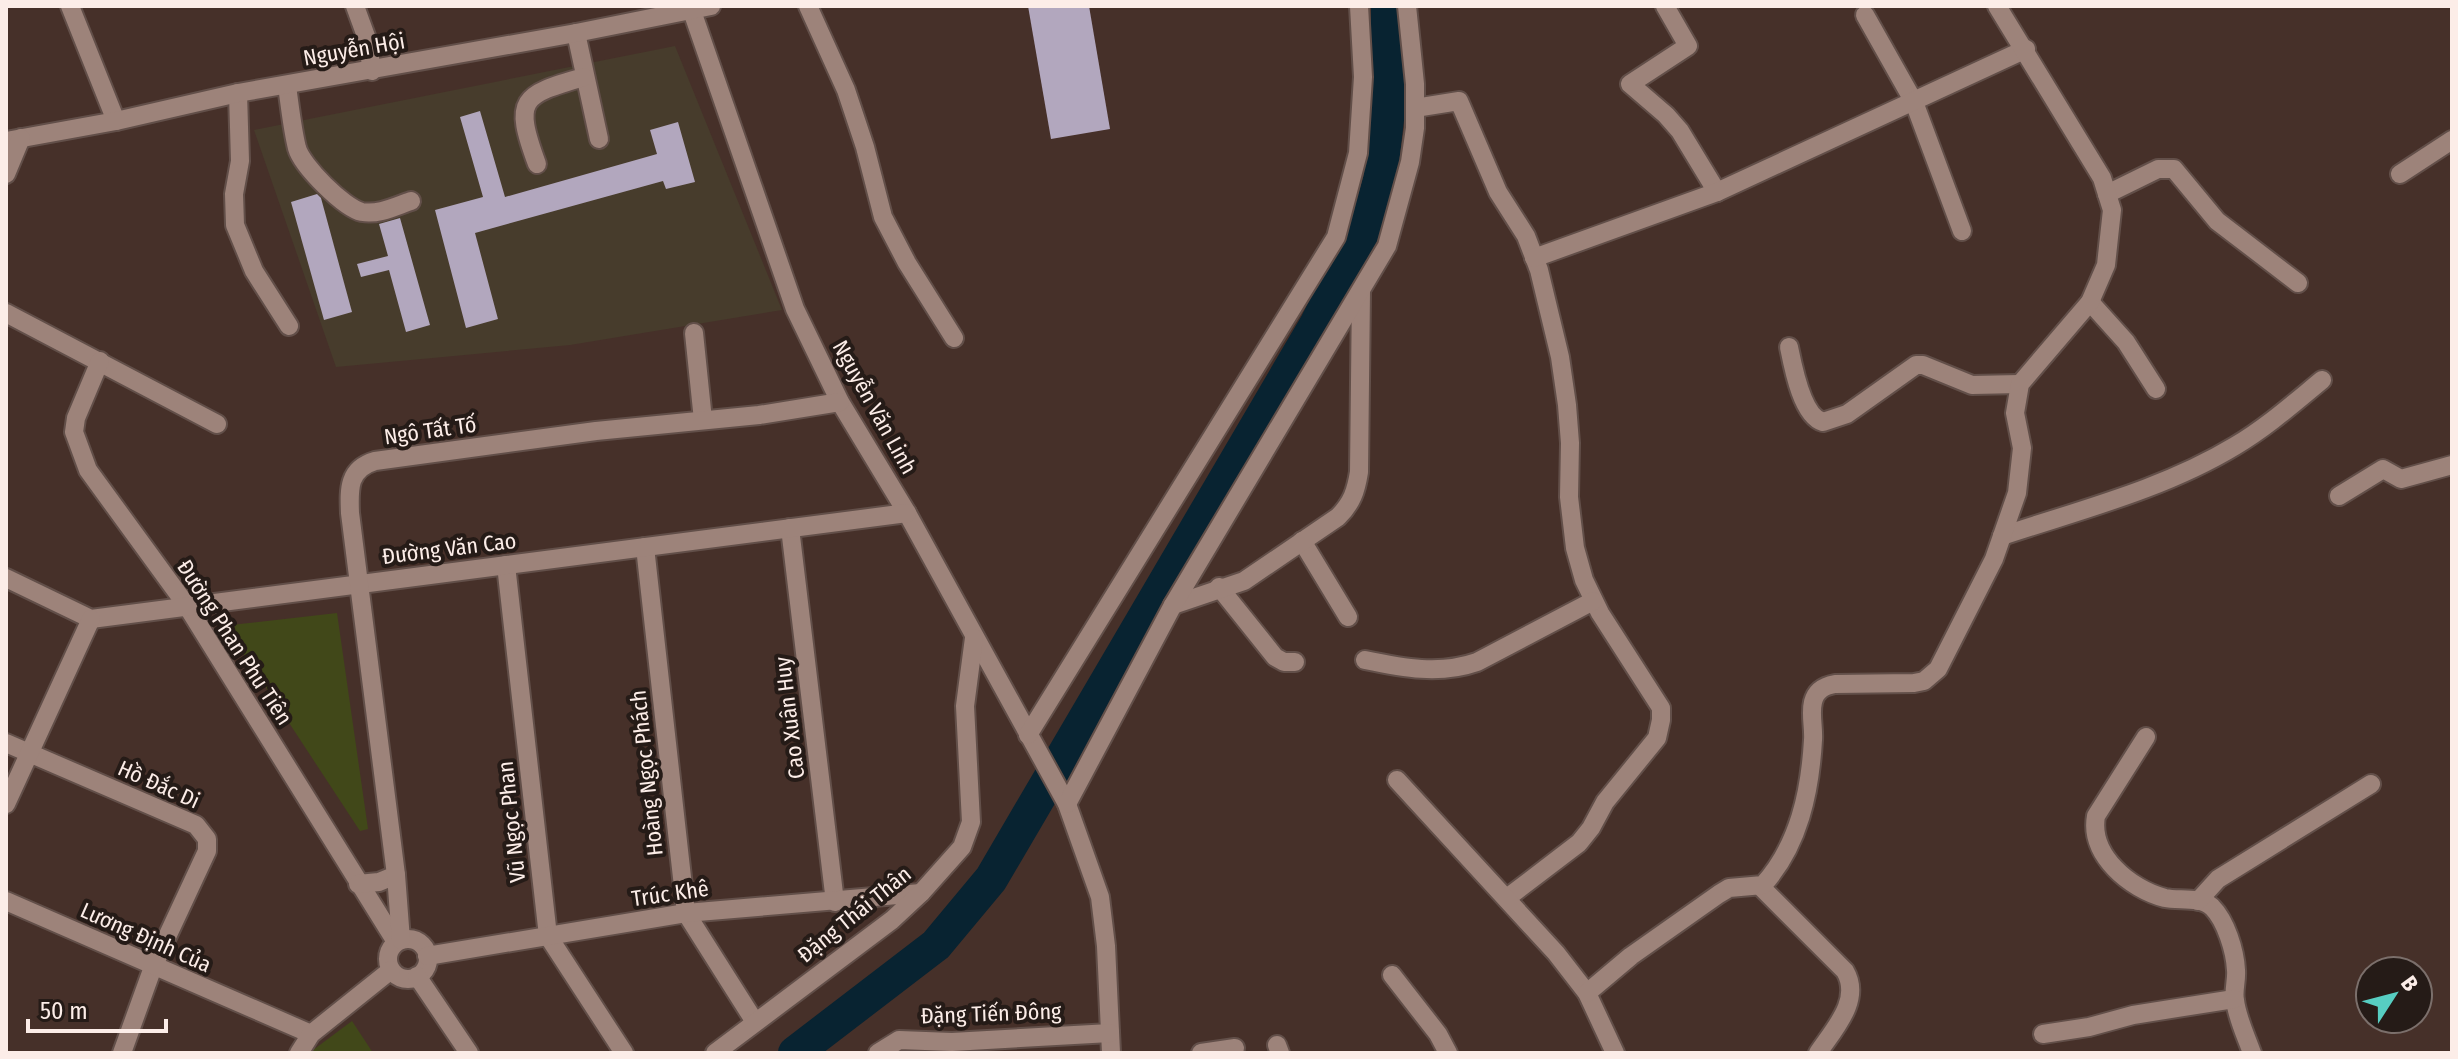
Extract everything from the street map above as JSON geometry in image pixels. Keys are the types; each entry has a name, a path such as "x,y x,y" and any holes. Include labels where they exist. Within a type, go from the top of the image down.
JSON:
{"street":[{"path":"355,6 367,39 372,71"},
{"name":"Nguyễn Hội","path":"14,140 238,93 372,71 711,6"},
{"path":"808,6 846,90 883,217 907,263 954,338"},
{"path":"1028,735 1336,237 1358,153 1363,77 1359,6"},
{"path":"1111,1053 1106,946 1100,897 1067,804 1173,605 1387,246 1410,162 1415,108 1407,6"},
{"path":"1665,6 1688,46 1630,84 1680,131 1717,192"},
{"path":"1587,993 1631,956 1719,894 1729,888 1760,886 1780,863 1802,816 1814,738 1812,704 1817,692 1835,684 1914,683 1930,677 1938,669 1994,559 2017,493 2021,468 2022,448 2015,413 2020,384 2090,302 2106,265 2112,210 2102,178 1997,6"},
{"path":"78,9 116,121"},
{"name":"Nguyễn Văn Linh","path":"692,11 795,309 840,402 907,513 1067,804"},
{"path":"1865,15 1914,102 1962,231"},
{"path":"576,33 599,139"},
{"path":"1534,258 1717,192 2026,49"},
{"path":"537,164 524,129 523,114 529,100 550,87 584,77"},
{"path":"287,86 298,150 304,163 336,195 359,211 374,213 411,201"},
{"path":"238,93 240,161 234,194 235,225 254,271 289,326"},
{"path":"1415,108 1459,101 1498,192 1526,236 1560,357 1570,443 1569,497 1575,548 1593,601 1661,708 1657,738 1620,783 1579,843 1507,898"},
{"path":"6,174 14,140"},
{"path":"2400,174 2452,140"},
{"path":"2107,194 2158,169 2174,169 2217,221 2298,283"},
{"path":"1173,605 1244,581 1348,507 1355,493 1359,472 1361,291"},
{"path":"2090,302 2126,342 2156,389"},
{"path":"6,313 217,424"},
{"path":"694,333 703,420"},
{"path":"1789,347 1798,387 1814,417 1823,422 1847,414 1916,365 1972,385 2020,384"},
{"name":"Đường Phan Phu Tiên","path":"100,361 76,418 74,432 78,450 88,470 187,606 358,884 398,941"},
{"path":"2002,536 2163,482 2201,465 2266,426 2322,380"},
{"name":"Ngô Tất Tố","path":"398,941 396,875 349,484 354,474 366,464 596,431 759,415 840,402"},
{"path":"2339,496 2383,469 2401,479 2452,465"},
{"name":"Đường Văn Cao","path":"91,619 907,513"},
{"name":"Cao Xuân Huy","path":"790,528 835,902"},
{"path":"1302,541 1348,617"},
{"name":"Hoàng Ngọc Phách","path":"645,547 686,913 755,1022"},
{"name":"Vũ Ngọc Phan","path":"506,565 548,936 624,1053"},
{"path":"6,578 91,619 6,804"},
{"path":"1219,587 1275,657 1284,662 1295,662"},
{"path":"1365,660 1431,671 1461,668 1593,601"},
{"name":"Đặng Thái Thân","path":"715,1053 892,920 962,847 971,822 965,706 974,638"},
{"path":"2146,737 2096,816 2094,827 2099,846 2127,880 2145,891 2167,898 2198,901 2213,908 2228,936 2237,970 2234,999 2252,1053"},
{"name":"Hồ Đắc Di","path":"6,743 196,825 207,839 207,851 153,967 122,1053"},
{"path":"1397,780 1556,953 1587,993 1615,1053"},
{"path":"2198,901 2218,879 2371,784"},
{"path":"358,884 379,882 396,875"},
{"path":"1760,886 1845,971 1851,982 1849,1001 1818,1053"},
{"name":"Trúc Khê","path":"427,956 686,913 921,893"},
{"name":"Lương Định Của","path":"6,901 311,1034"},
{"path":"408,939 421,944 427,956 426,966 417,976 401,977 391,970 388,955 398,941 408,939"},
{"path":"299,1053 311,1034 391,970"},
{"path":"1392,975 1438,1034 1448,1053"},
{"path":"417,976 469,1053"},
{"path":"2043,1034 2234,999"},
{"name":"Đặng Tiến Đông","path":"878,1053 899,1040 952,1047 1110,1033"},
{"path":"1201,1053 1235,1048"}],"shaded area":[{"path":"675,46 782,310 570,345 336,367 254,130"}],"green space":[{"path":"337,613 368,829 360,831 228,630 231,625"},
{"path":"352,1021 373,1053 309,1053"}],"building":[{"path":"1028,6 1089,6 1110,129 1051,139"},
{"path":"480,111 505,197 657,154 650,130 678,122 695,182 666,189 663,181 475,233 498,319 466,328 435,210 483,197 460,117"},
{"path":"317,194 321,198 352,312 324,320 291,202"},
{"path":"400,218 430,325 406,332 389,270 361,277 357,264 388,256 379,224"}],"waterway":[{"path":"795,1053 936,945 991,879 1317,323 1367,224 1380,180 1388,111 1388,6"}]}
